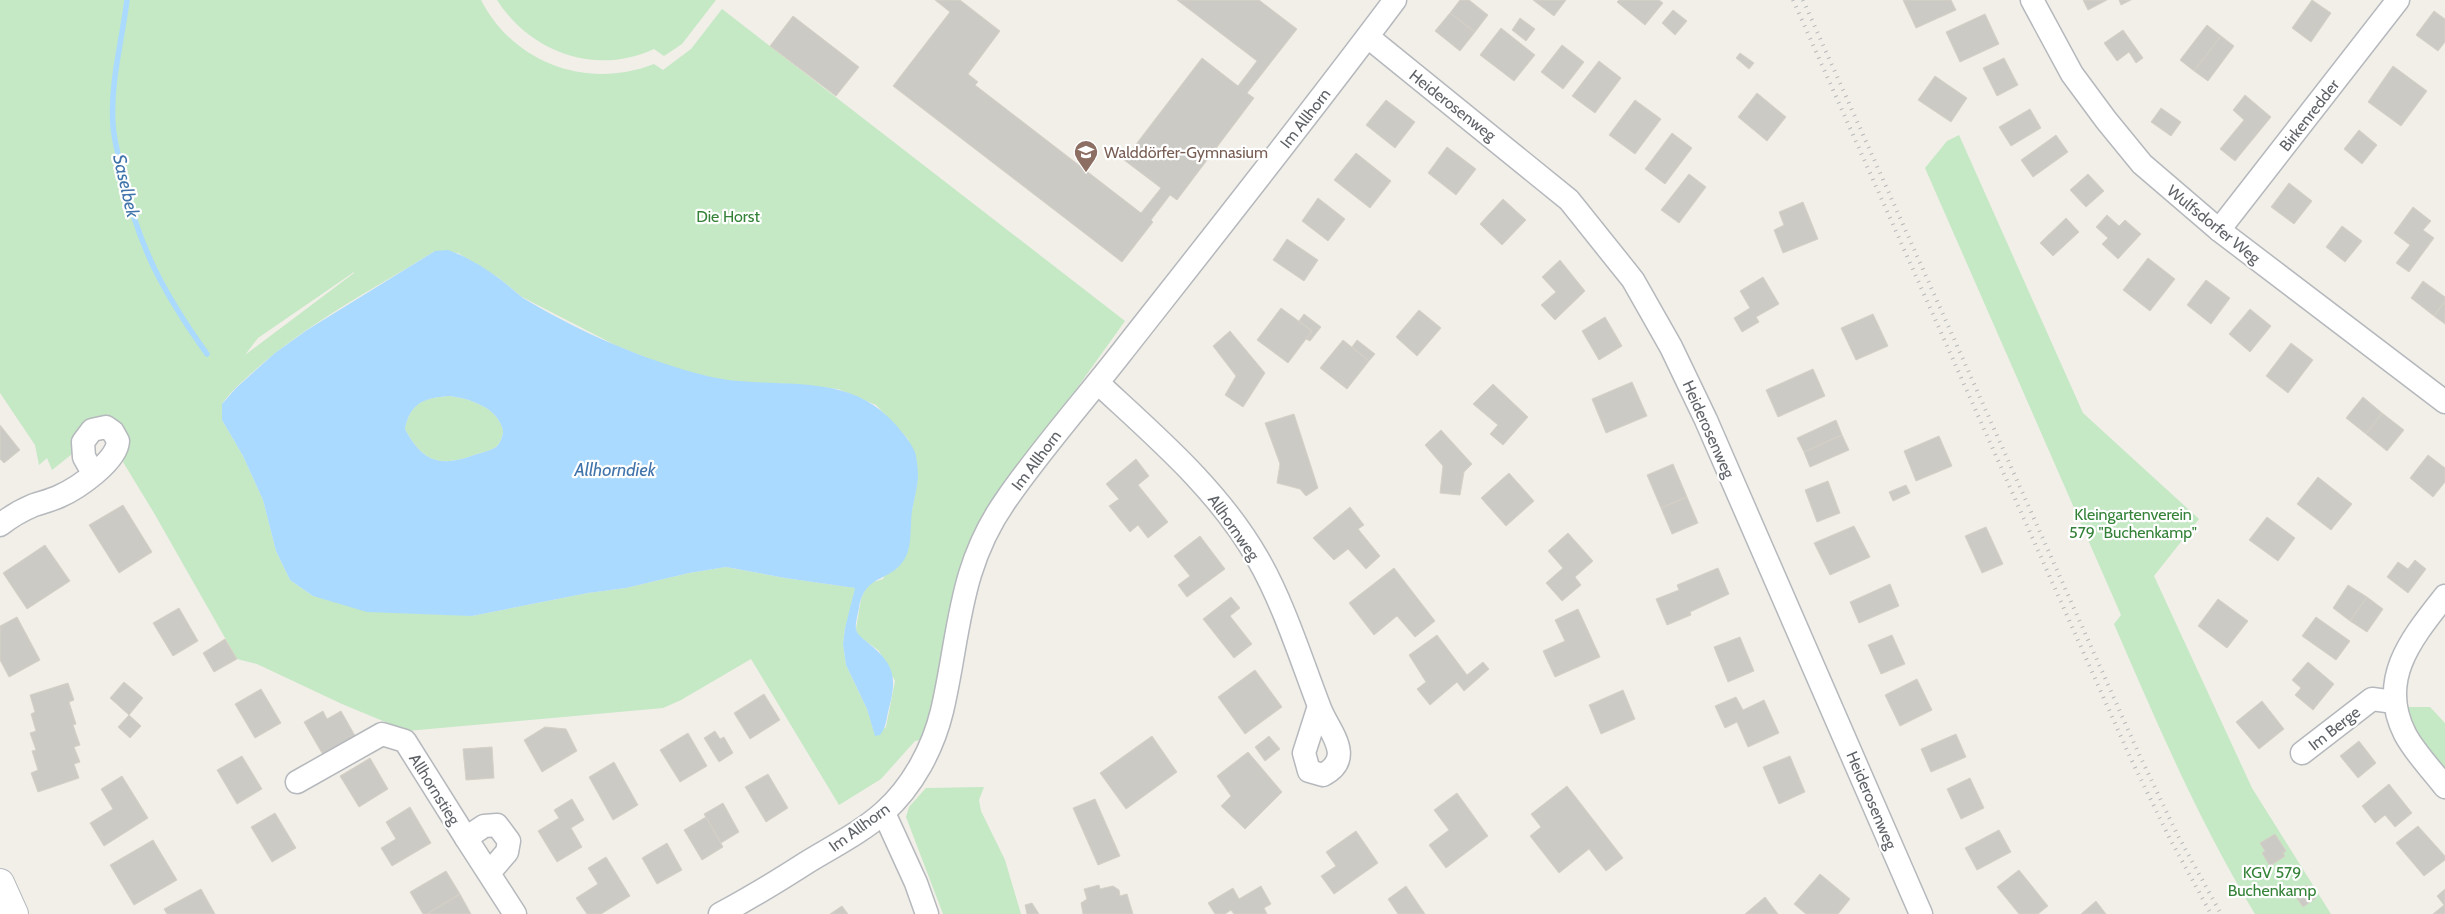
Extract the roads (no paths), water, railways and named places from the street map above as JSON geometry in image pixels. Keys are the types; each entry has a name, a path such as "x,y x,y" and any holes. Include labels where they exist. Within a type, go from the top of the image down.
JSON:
{"main road":[{"path":"0,883 14,914"}],"street":[{"name":"Im Allhorn","path":"720,914 849,837 884,812 897,798 924,761 934,737 942,712 959,610 979,545 1004,502 1046,445 1098,383 1396,0"},
{"name":"Wulfsdorfer Weg","path":"2032,0 2072,74 2142,164 2219,230 2445,402"},
{"name":"Birkenredder","path":"2219,230 2398,0"},
{"name":"Heiderosenweg","path":"1368,37 1569,200 1633,280 1671,346 1706,420 1912,909"},
{"name":"Allhornweg","path":"1098,383 1190,470 1237,526 1259,560 1319,706"},
{"path":"0,525 33,506 68,492 93,473"},
{"path":"2445,596 2415,636 2400,663 2395,683 2394,702 2406,735 2445,787"},
{"name":"Im Berge","path":"2302,753 2372,699 2394,702"},
{"name":"Allhornstieg","path":"297,782 382,734 405,741 515,914"},
{"path":"884,812 916,883 927,914"},
{"name":"Allhornstieg","path":"466,838 484,826 496,825 509,841 507,852 489,873"}],"water":[{"name":"Allhorndiek","path":"448,250 468,259 503,281 523,298 567,322 612,344 659,362 707,376 732,380 831,388 854,395 875,406 895,424 913,448 917,465 918,478 912,511 910,544 907,554 895,570 867,588 862,596 856,624 859,635 888,663 893,678 892,697 884,729 880,735 875,736 867,709 846,665 843,644 855,588 726,567 689,573 626,588 588,593 472,616 367,612 313,596 290,580 276,551 263,500 243,456 222,420 222,404 236,388 275,353 307,330 435,251","holes":["449,396 474,402 496,416 503,431 497,446 485,452 451,461 433,459 425,455 418,448 405,429 410,413 425,400"]}],"waterway":[{"name":"Saselbek","path":"127,0 113,94 114,137 122,173 136,224 154,268 165,290 207,354"}],"railway":[{"path":"1793,0 2130,757 2170,839 2211,914"},
{"path":"1803,0 2138,752 2177,834 2221,914"}],"place":[{"name":"Walddörfer-Gymnasium","path":"1086,173"}],"park label":[{"name":"Die Horst","path":"728,216"},
{"name":"Kleingartenverein 579 \"Buchenkamp\"","path":"2133,523"},
{"name":"KGV 579 Buchenkamp","path":"2272,881"}]}
